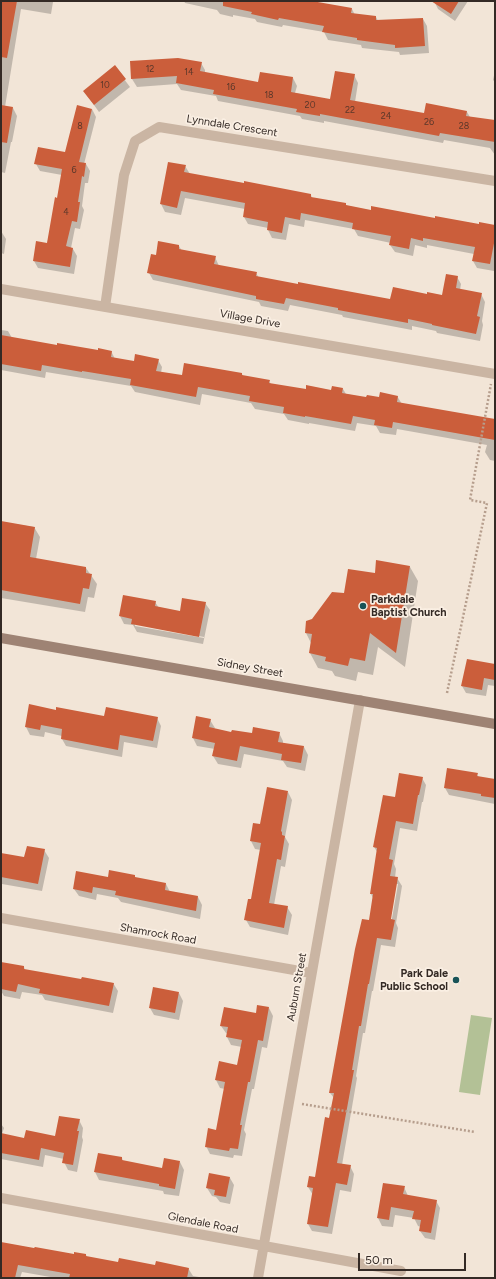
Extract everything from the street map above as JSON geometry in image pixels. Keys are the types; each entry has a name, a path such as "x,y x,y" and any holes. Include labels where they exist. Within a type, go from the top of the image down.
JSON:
{"main road":[{"name":"Sidney Street","path":"1,638 495,724"}],"street":[{"name":"Lynndale Crescent","path":"105,307 124,175 134,142 159,127 495,181"},
{"name":"Village Drive","path":"1,289 494,373"},
{"name":"Auburn Street","path":"258,1278 360,700"},
{"name":"Shamrock Road","path":"1,918 311,974"},
{"name":"Glendale Road","path":"1,1198 401,1271"}],"path":[{"path":"447,693 487,503 470,500 494,373"},
{"path":"302,1104 474,1132"}],"green space":[{"path":"471,1015 492,1018 480,1095 459,1092"}],"building":[{"path":"1,1 17,1 7,58 1,57"},
{"path":"223,1 312,1 352,8 351,13 376,16 376,20 423,18 425,46 395,48 395,45 357,40 357,38 322,32 324,26 279,18 278,20 251,14 252,12 223,6"},
{"path":"431,1 459,1 451,14"},
{"path":"178,58 202,62 200,71 258,82 260,72 293,77 291,92 330,99 335,71 355,74 350,100 424,113 426,103 467,111 466,116 495,120 495,142 440,133 439,136 320,114 320,116 296,112 297,109 213,94 214,90 176,83 177,76 131,79 130,61"},
{"path":"115,65 126,79 94,105 83,91"},
{"path":"1,105 13,107 7,143 1,142"},
{"path":"77,105 92,109 79,162 86,163 84,177 82,176 78,202 80,202 77,222 72,221 66,246 73,248 70,267 33,261 36,241 47,243 55,197 57,198 62,169 34,164 38,147 65,152"},
{"path":"168,162 186,165 184,172 244,183 244,181 311,194 311,197 346,203 346,205 371,210 371,206 435,218 435,216 479,224 479,222 495,225 495,238 490,264 472,261 475,247 423,238 423,241 411,238 409,249 389,245 391,236 352,229 353,223 301,213 300,220 285,217 282,233 267,230 268,222 243,217 245,203 181,191 177,208 160,204"},
{"path":"158,241 179,245 179,249 216,256 214,264 257,272 256,276 390,299 393,287 427,294 427,292 442,295 446,274 458,276 456,288 482,293 477,316 480,317 476,334 408,319 408,323 338,310 338,308 286,298 284,304 256,299 256,296 147,273 151,254 156,255"},
{"path":"1,335 57,345 57,343 98,350 98,348 112,351 111,357 134,361 135,354 159,359 156,371 182,375 184,363 242,373 242,375 270,380 269,383 306,389 306,385 331,390 332,386 343,388 342,393 366,397 367,395 379,397 380,392 398,396 397,402 495,419 495,440 393,422 392,428 374,425 375,420 353,416 351,424 305,417 283,413 284,407 249,401 250,396 198,387 196,397 130,385 131,379 42,365 41,371 1,364"},
{"path":"1,521 35,527 30,557 86,567 86,573 92,574 89,589 83,588 80,604 1,590"},
{"name":"Parkdale Baptist Church","path":"376,560 410,566 396,653 370,633 365,661 350,658 348,666 325,661 326,657 309,653 312,634 305,633 306,621 312,619 332,592 344,593 348,569 375,573"},
{"path":"123,595 156,601 155,606 180,611 182,598 206,602 199,637 131,624 132,619 119,616"},
{"path":"467,659 495,664 495,680 484,678 482,690 461,686"},
{"path":"29,704 56,710 56,707 104,716 106,707 158,717 153,741 120,735 118,750 61,739 62,729 41,725 40,730 25,727"},
{"path":"196,716 211,719 209,727 231,732 232,730 252,733 253,727 280,732 278,742 304,746 301,763 281,760 282,754 240,746 237,761 212,756 215,743 192,738"},
{"path":"447,768 478,773 477,776 495,779 495,798 481,796 481,794 444,788"},
{"path":"399,773 423,777 413,824 396,821 389,859 393,860 390,876 398,877 391,919 395,920 391,940 377,938 361,1026 359,1026 352,1070 354,1070 337,1163 351,1165 347,1185 336,1183 328,1227 307,1224 313,1188 307,1187 309,1176 315,1177 325,1117 329,1118 334,1093 329,1093 355,949 362,919 369,920 373,894 370,894 377,848 373,847 383,795 395,797"},
{"path":"267,787 288,791 281,831 282,835 285,836 281,860 277,859 269,903 288,906 284,928 244,920 248,899 251,899 261,843 250,841 253,823 260,824"},
{"path":"27,846 45,849 38,884 1,877 1,853 24,857"},
{"path":"109,870 166,883 165,890 198,896 196,911 115,895 116,891 93,887 92,893 73,889 76,871 108,877"},
{"path":"1,962 24,966 24,969 114,983 109,1006 39,993 40,989 18,984 16,992 1,989"},
{"path":"153,987 179,992 175,1013 149,1008"},
{"path":"257,1005 269,1007 263,1041 258,1040 250,1082 248,1082 240,1125 242,1125 238,1149 230,1148 229,1151 205,1147 208,1128 216,1130 225,1082 215,1080 219,1061 237,1065 242,1040 226,1037 228,1027 220,1026 224,1007 256,1013"},
{"path":"59,1116 80,1119 73,1165 62,1163 64,1153 41,1148 39,1160 1,1153 1,1133 24,1138 26,1130 55,1136"},
{"path":"98,1153 122,1157 122,1160 162,1168 164,1158 180,1161 175,1189 159,1186 159,1184 94,1172"},
{"path":"209,1173 230,1177 226,1197 214,1195 215,1190 206,1188"},
{"path":"383,1183 405,1186 403,1194 437,1200 431,1233 419,1231 421,1220 412,1219 414,1211 391,1207 389,1220 377,1218"},
{"path":"1,1242 74,1254 74,1252 86,1254 86,1256 118,1262 119,1258 155,1265 156,1261 189,1268 187,1278 69,1278 70,1274 18,1265 15,1278 1,1278"}],"place":[{"name":"Parkdale Baptist Church","path":"363,606"},
{"name":"Park Dale Public School","path":"456,980"}]}
